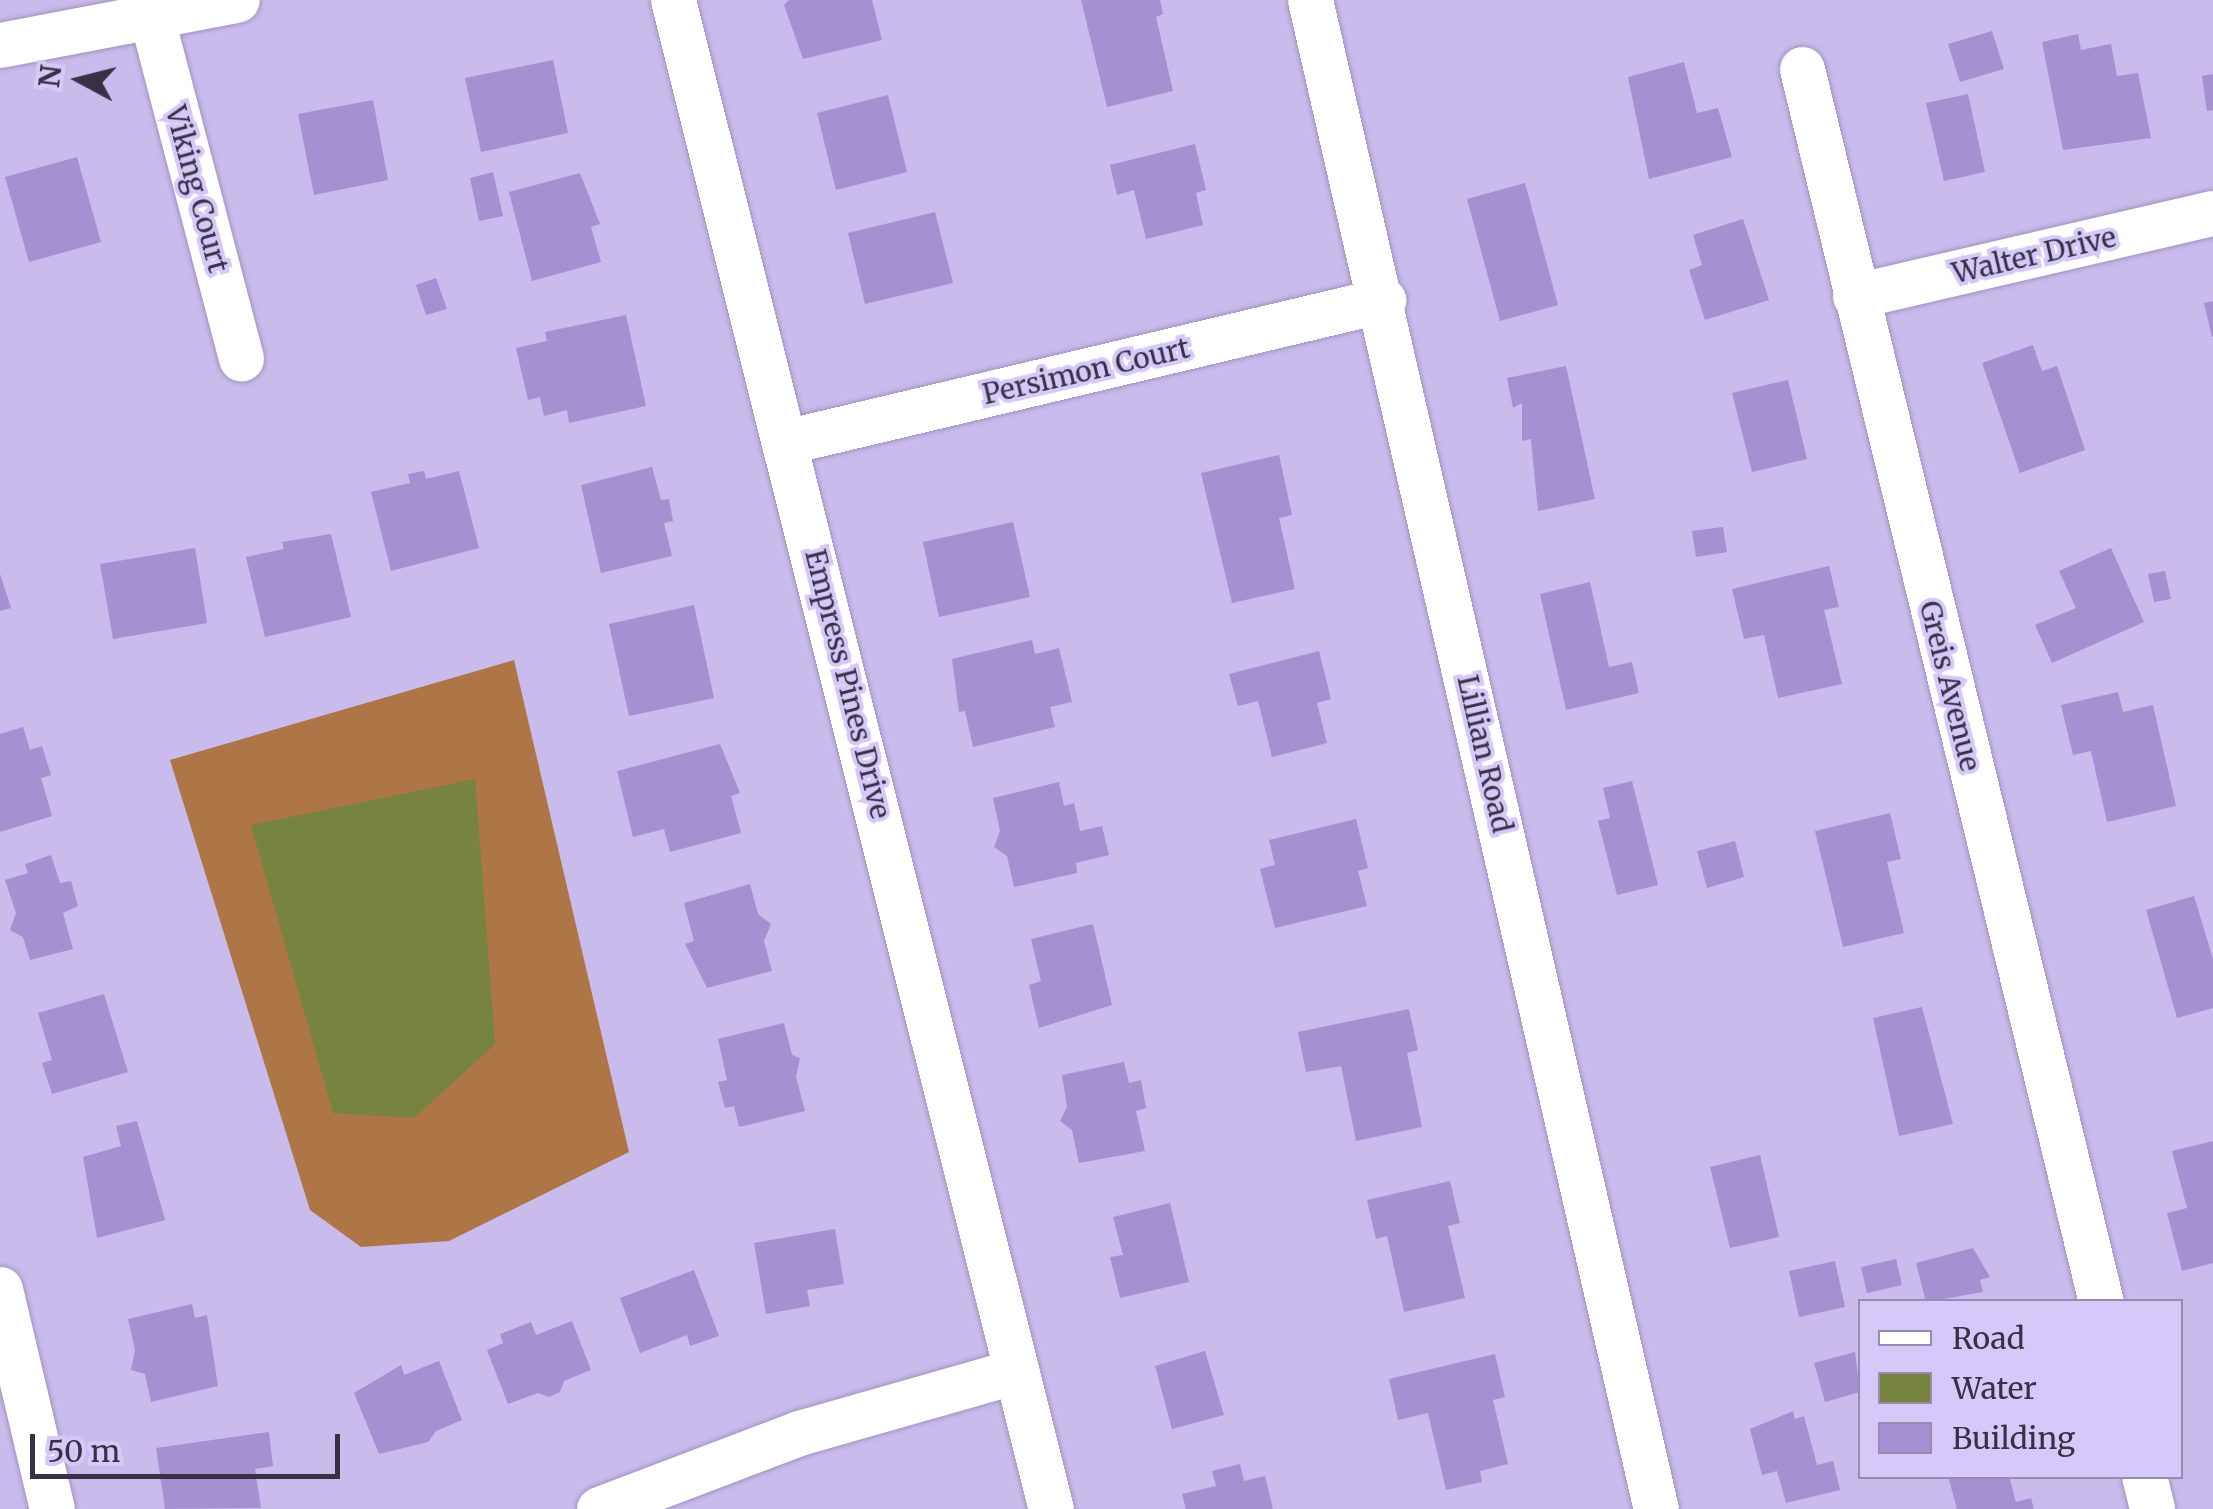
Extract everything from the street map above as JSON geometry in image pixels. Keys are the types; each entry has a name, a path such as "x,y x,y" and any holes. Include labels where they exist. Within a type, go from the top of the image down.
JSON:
{"street":[{"path":"0,45 237,0"},
{"name":"Empress Pines Drive","path":"674,0 789,442 1051,1509"},
{"name":"Lillian Road","path":"1310,0 1383,300 1656,1509"},
{"name":"Viking Court","path":"152,19 241,359"},
{"name":"Greis Avenue","path":"1802,69 2100,1299"},
{"name":"Walter Drive","path":"1855,296 2213,213"},
{"name":"Persimon Court","path":"789,442 1383,300"},
{"path":"0,1288 52,1509"},
{"path":"598,1509 799,1433 1016,1370"},
{"path":"2145,1479 2152,1509"}],"shaded area":[{"path":"514,660 629,1152 449,1241 361,1247 310,1210 170,760"}],"water":[{"path":"475,779 495,1044 414,1118 333,1113 251,825"}],"building":[{"path":"789,0 872,0 882,40 803,59 784,5"},
{"path":"1081,0 1160,0 1163,14 1156,17 1173,91 1107,107"},
{"path":"1992,31 2004,69 1960,82 1948,44"},
{"path":"2078,34 2081,50 2111,44 2117,76 2138,73 2151,138 2063,150 2042,42"},
{"path":"553,60 568,133 481,152 465,78"},
{"path":"1684,62 1697,113 1718,108 1732,157 1649,179 1628,77"},
{"path":"2213,74 2213,110 2207,111 2202,76"},
{"path":"1968,94 1985,172 1944,181 1926,103"},
{"path":"888,95 907,172 836,190 817,113"},
{"path":"373,100 388,180 314,195 298,114"},
{"path":"1195,144 1206,190 1196,193 1203,225 1146,239 1134,190 1117,195 1110,165"},
{"path":"77,157 101,242 29,262 5,177"},
{"path":"493,172 503,216 479,221 470,178"},
{"path":"580,173 600,224 591,227 601,262 532,281 509,192"},
{"path":"1525,183 1558,305 1500,321 1467,199"},
{"path":"935,212 953,283 865,304 848,233"},
{"path":"1743,219 1769,300 1705,320 1689,270 1702,265 1693,235"},
{"path":"436,278 447,309 426,315 416,285"},
{"path":"2213,301 2213,337 2212,337 2204,303"},
{"path":"626,315 646,406 569,423 567,410 544,416 540,397 528,400 516,348 547,341 545,332"},
{"path":"2033,345 2042,371 2057,366 2085,450 2020,473 1982,363"},
{"path":"1566,366 1595,499 1538,511 1531,439 1522,441 1522,403 1513,408 1507,378"},
{"path":"1788,380 1807,459 1752,472 1732,393"},
{"path":"1279,455 1292,515 1279,518 1295,589 1232,603 1201,473"},
{"path":"652,467 661,500 669,499 673,521 664,523 672,556 601,573 581,485"},
{"path":"424,471 426,479 459,471 479,548 391,571 371,492 410,483 408,474"},
{"path":"1013,522 1030,597 939,617 923,542"},
{"path":"1723,527 1727,552 1696,557 1692,531"},
{"path":"331,534 351,617 265,637 246,557 284,549 282,542"},
{"path":"195,548 207,623 113,639 100,564"},
{"path":"2111,548 2144,622 2052,663 2035,625 2076,608 2059,571"},
{"path":"1829,566 1839,607 1824,610 1842,684 1778,698 1764,635 1744,639 1732,589"},
{"path":"2165,571 2171,599 2154,602 2148,574"},
{"path":"0,574 11,608 0,611"},
{"path":"1590,582 1609,667 1632,662 1639,693 1566,710 1540,594"},
{"path":"694,605 714,698 629,716 609,624"},
{"path":"1032,640 1035,654 1059,648 1072,702 1050,707 1055,727 973,747 965,711 959,712 952,659"},
{"path":"1319,651 1331,699 1317,703 1327,743 1272,757 1258,701 1238,706 1229,674"},
{"path":"2118,692 2123,712 2153,705 2176,806 2107,822 2091,751 2073,755 2061,705"},
{"path":"23,727 30,750 42,746 51,775 41,778 52,816 0,832 0,734"},
{"path":"720,744 740,793 731,796 741,833 670,852 664,829 633,837 617,771"},
{"path":"1632,781 1658,885 1617,895 1598,821 1610,818 1603,788"},
{"path":"1059,782 1064,806 1074,803 1080,831 1102,826 1109,855 1076,863 1077,873 1014,887 1007,856 994,847 1000,831 993,798"},
{"path":"1890,813 1901,859 1887,862 1904,933 1843,947 1815,831"},
{"path":"1356,819 1368,868 1358,871 1367,906 1275,928 1260,869 1275,865 1269,840"},
{"path":"1735,841 1744,877 1707,888 1697,851"},
{"path":"51,855 60,883 71,881 78,906 63,913 73,949 30,960 23,937 10,930 16,913 5,880 28,873 25,864"},
{"path":"750,884 758,914 771,924 764,941 772,971 707,988 685,944 694,941 684,903"},
{"path":"2194,896 2213,959 2213,1008 2177,1018 2146,910"},
{"path":"1093,924 1112,1005 1039,1028 1029,985 1041,981 1031,939"},
{"path":"104,994 128,1072 52,1094 42,1063 52,1060 38,1013"},
{"path":"1922,1007 1953,1124 1899,1136 1873,1018"},
{"path":"1409,1009 1418,1050 1407,1053 1422,1127 1356,1141 1341,1066 1306,1072 1298,1032"},
{"path":"784,1023 792,1055 800,1058 796,1077 805,1111 739,1127 734,1106 725,1108 718,1082 727,1080 718,1039"},
{"path":"1124,1062 1129,1083 1141,1080 1146,1108 1136,1111 1145,1151 1079,1163 1072,1130 1060,1121 1067,1107 1062,1075"},
{"path":"137,1121 165,1220 97,1238 83,1157 121,1146 116,1126"},
{"path":"2213,1141 2213,1263 2182,1271 2167,1213 2187,1208 2172,1151"},
{"path":"1760,1155 1779,1237 1730,1248 1710,1167"},
{"path":"1450,1181 1460,1223 1448,1226 1465,1298 1404,1312 1387,1236 1376,1239 1367,1200"},
{"path":"1170,1203 1189,1282 1120,1298 1110,1257 1123,1255 1113,1217"},
{"path":"835,1229 844,1284 807,1290 810,1306 766,1314 754,1243"},
{"path":"1973,1248 1990,1277 1980,1280 1983,1292 1925,1299 1916,1263"},
{"path":"1896,1259 1902,1285 1867,1293 1861,1267"},
{"path":"1835,1261 1845,1307 1799,1317 1789,1271"},
{"path":"694,1270 719,1336 690,1346 687,1335 640,1353 620,1298"},
{"path":"192,1304 195,1318 207,1315 218,1386 151,1402 145,1374 131,1370 135,1350 128,1319"},
{"path":"572,1321 591,1370 564,1381 560,1392 549,1397 538,1393 508,1404 487,1350 503,1343 500,1334 531,1322 536,1335"},
{"path":"1205,1351 1224,1415 1172,1429 1155,1366"},
{"path":"1855,1352 1858,1393 1825,1402 1814,1363"},
{"path":"1495,1354 1505,1397 1493,1400 1508,1464 1480,1471 1482,1482 1446,1490 1428,1413 1398,1420 1389,1379"},
{"path":"439,1361 462,1420 436,1431 428,1442 379,1454 354,1393 401,1365 404,1375"},
{"path":"1793,1411 1795,1419 1804,1416 1817,1465 1833,1461 1840,1490 1786,1503 1777,1471 1762,1475 1750,1429"},
{"path":"269,1432 273,1466 255,1469 261,1508 165,1509 156,1448"},
{"path":"1240,1464 1244,1481 1265,1476 1273,1509 1186,1509 1182,1494 1216,1486 1212,1471"},
{"path":"1949,1479 2010,1479 2016,1502 2031,1498 2034,1509 1957,1509"}]}
